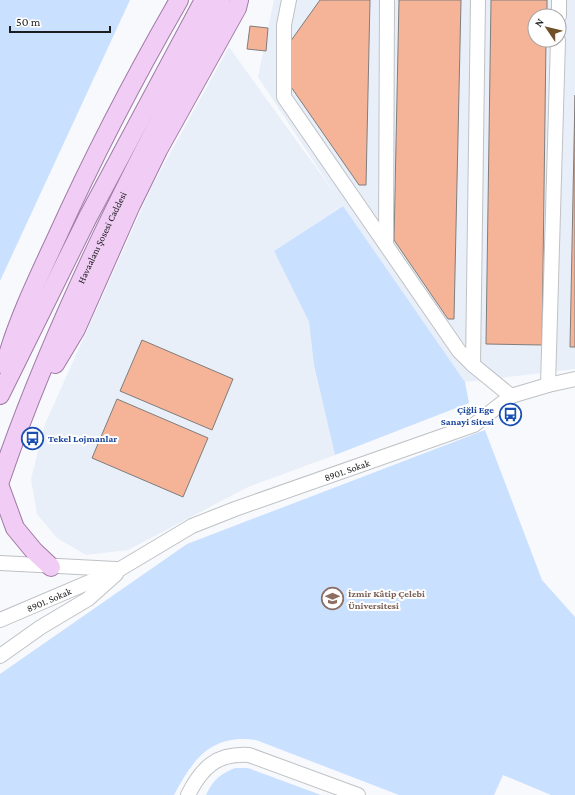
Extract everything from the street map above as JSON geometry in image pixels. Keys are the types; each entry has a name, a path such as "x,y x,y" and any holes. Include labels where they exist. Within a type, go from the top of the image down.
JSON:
{"main road":[{"path":"0,383 9,350 30,295 76,195 130,86 179,0"},
{"path":"21,419 76,329 131,205 158,150 237,8 239,0"},
{"name":"Havaalanı Şosesi Caddesi","path":"0,481 21,419 79,284 213,1"},
{"name":"Havaalanı Şosesi Caddesi","path":"0,395 88,217 213,1"},
{"path":"0,487 15,528 34,551 51,566"}],"street":[{"path":"289,0 284,25 284,97 459,351 473,365 510,396"},
{"path":"386,244 387,0"},
{"path":"473,365 478,0"},
{"path":"548,385 558,48"},
{"name":"8901. Sokak","path":"0,620 120,569 192,526 242,506 474,425 510,396 575,379"},
{"path":"0,564 120,569"},
{"path":"0,656 41,627 88,599 120,569"},
{"path":"188,795 197,778 206,767 234,754 250,755 358,795"}],"shaded area":[{"path":"0,0 130,0 0,281"},
{"path":"274,0 575,0 575,369 465,382 342,206 274,251 309,322 314,368 335,455 248,487 128,550 86,555 57,538 37,514 31,479 45,424 152,186 229,47 335,194 258,77"},
{"path":"343,206 465,382 469,403 335,455 314,366 309,322 274,251"},
{"name":"İzmir Kâtip Çelebi Üniversitesi","path":"485,430 542,580 575,617 575,795 551,795 503,775 494,795 399,795 256,740 240,739 215,745 205,752 188,770 174,795 0,795 0,674 187,544"},
{"path":"235,768 248,768 321,795 206,795 211,785 217,778"}],"building":[{"path":"320,0 370,0 366,185 359,185 289,84 290,42"},
{"path":"399,0 461,0 454,319 448,319 394,240"},
{"path":"491,0 547,0 547,8 527,8 527,48 546,48 542,345 486,344"},
{"path":"250,26 268,28 266,51 247,49"},
{"path":"575,95 575,347 570,347"},
{"path":"142,340 233,379 212,430 120,391"},
{"path":"117,399 208,438 183,497 92,458"}],"place":[{"name":"Çiğli Ege Sanayi Sitesi","path":"510,415"},
{"name":"Tekel Lojmanlar","path":"33,438"},
{"name":"İzmir Kâtip Çelebi Üniversitesi","path":"333,599"}]}
